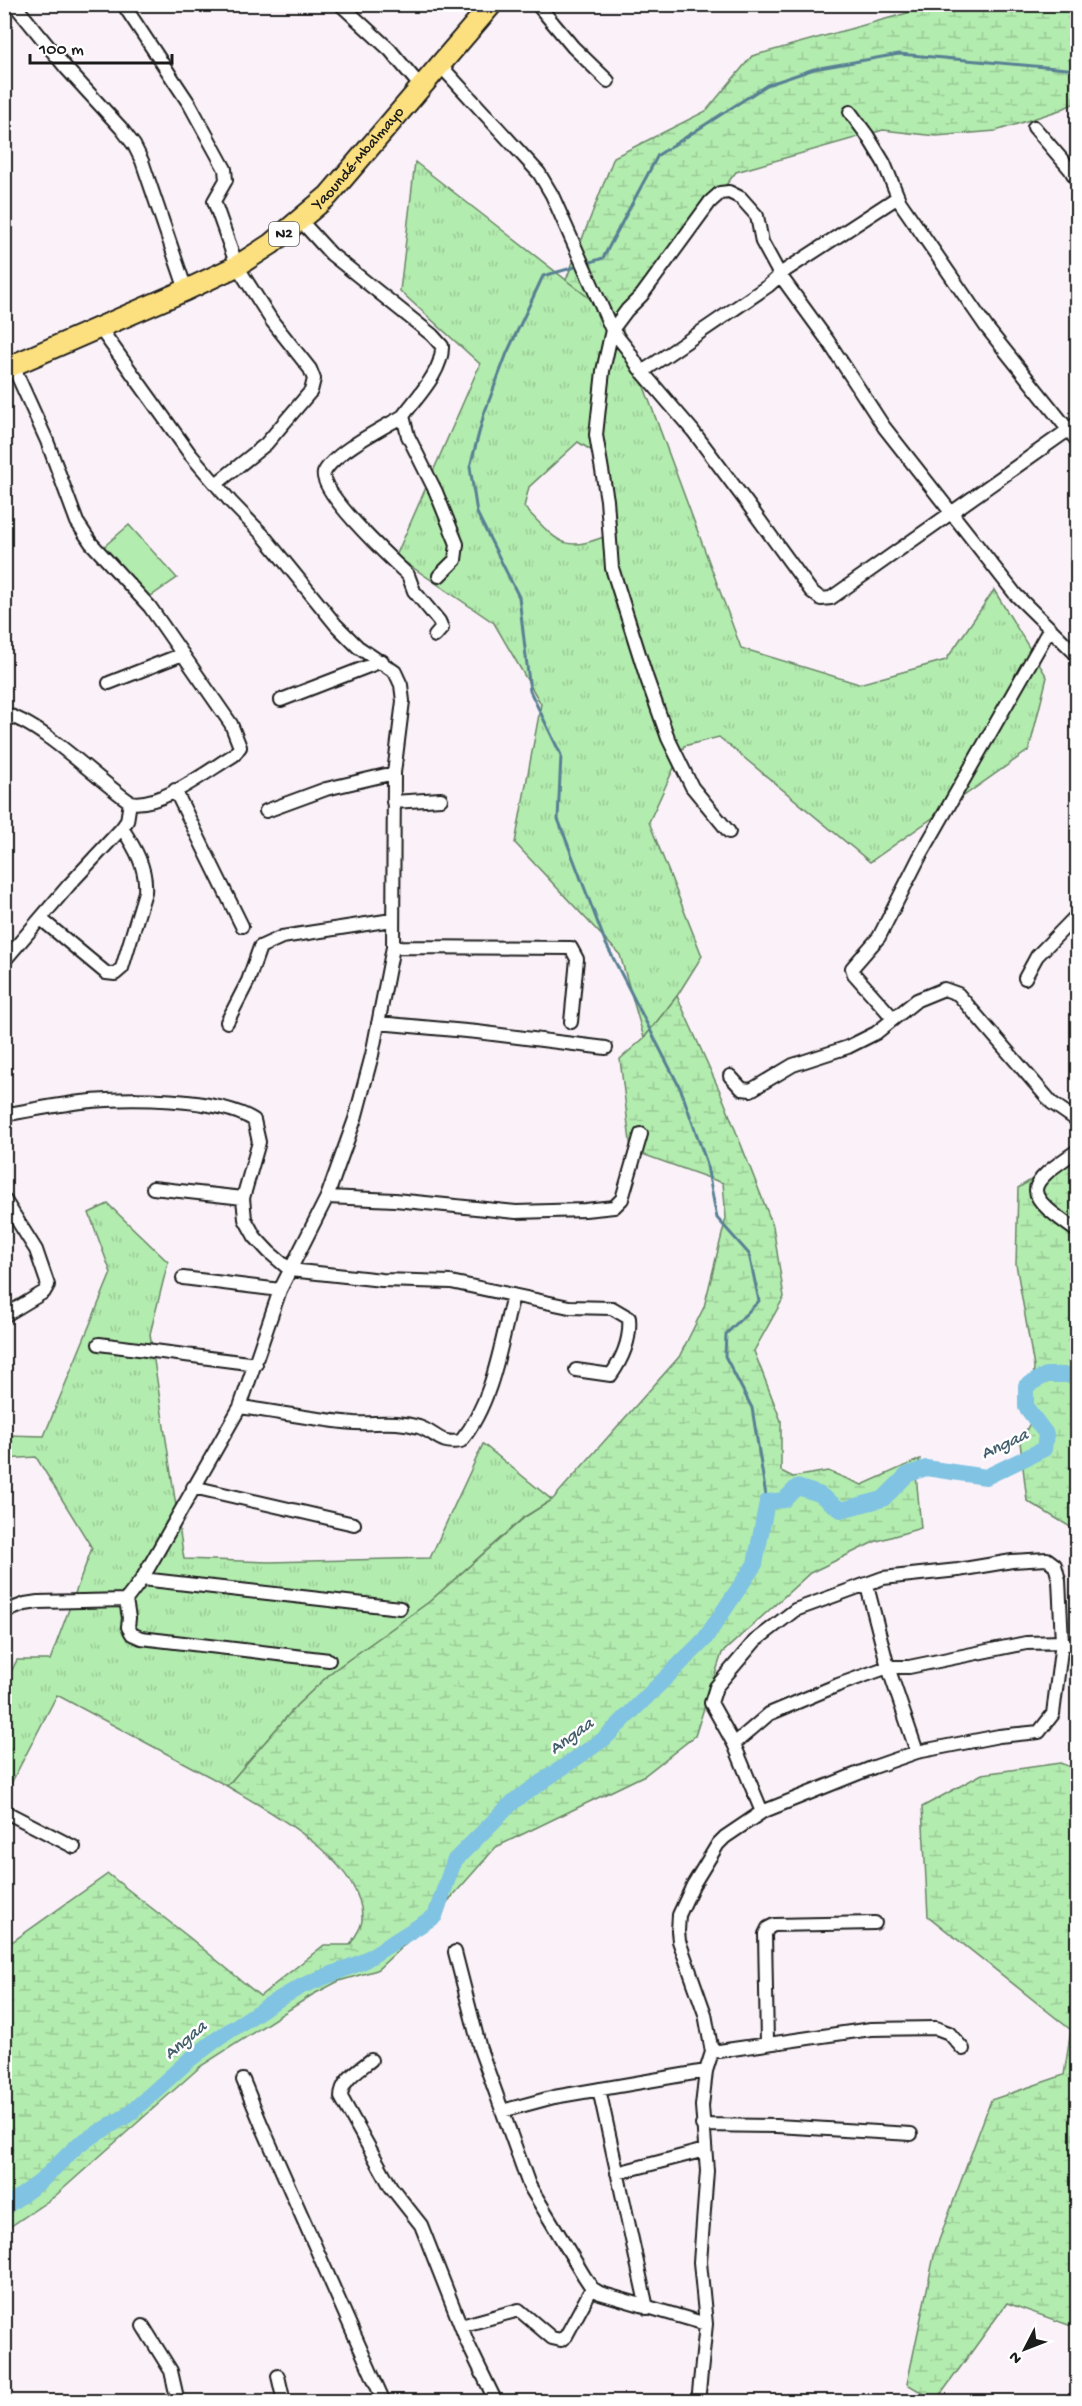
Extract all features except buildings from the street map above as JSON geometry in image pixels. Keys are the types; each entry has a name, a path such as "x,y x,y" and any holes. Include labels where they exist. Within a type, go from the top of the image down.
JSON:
{"highway":[{"name":"Yaoundé-Mbalmayo","path":"9,367 186,290 237,266 271,244 328,196 492,4"}],"street":[{"path":"14,4 66,68 134,145 142,161 186,290"},
{"path":"123,4 190,105 225,169 226,180 214,201 237,266 272,321 310,369 314,379 311,391 266,444 216,484"},
{"path":"340,4 390,50 422,88"},
{"path":"537,4 557,31 609,81"},
{"path":"441,65 539,173 552,195 612,330 642,372 693,431 811,591 821,599 831,598 1073,426"},
{"path":"850,112 884,163 898,197 987,328 1073,426 1077,442"},
{"path":"1034,127 1070,169 1077,182"},
{"path":"729,832 692,787 668,738 612,568 607,500 596,435 603,371 612,330 642,295 710,202 720,193 729,192 741,198 757,216 762,242 780,274 828,341 884,427 1016,595 1077,656"},
{"path":"642,372 768,286 780,274 898,197"},
{"path":"301,221 331,254 432,335 442,346 443,357 403,416 341,454 324,473 323,480 332,497 408,575 414,591 439,621 442,628 435,636"},
{"path":"99,327 190,453 216,484 263,535 336,625 358,647 382,661 395,672 401,685 403,701 394,773 393,802 393,946 378,1023 355,1119 327,1197 280,1290 240,1407 142,1579 126,1600 128,1627 132,1634 141,1638 329,1660"},
{"path":"4,714 26,724 56,744 130,802 142,804 175,790 234,755 240,747 231,724 150,607 91,543 76,522 47,441 9,367"},
{"path":"403,416 408,436 436,492 458,544 455,560 439,576"},
{"path":"893,1018 854,974 852,968 879,937 919,858 1049,630"},
{"path":"109,682 183,654"},
{"path":"281,700 382,661"},
{"path":"266,811 326,789 394,773"},
{"path":"175,790 242,926"},
{"path":"393,802 441,800"},
{"path":"4,961 122,828 127,821 130,802"},
{"path":"41,919 106,973 116,974 122,968 145,892 146,880 135,847 122,828"},
{"path":"1025,978 1037,956 1077,914"},
{"path":"228,1022 249,981 260,947 282,937 392,920"},
{"path":"393,946 570,948 577,959 571,1022"},
{"path":"730,1076 742,1089 751,1090 793,1065 848,1047 876,1033 917,1000 944,989 958,994 1052,1102 1077,1121"},
{"path":"378,1023 477,1032 606,1048"},
{"path":"4,1115 83,1102 144,1100 193,1103 243,1113 254,1120 259,1142 243,1198 245,1219 255,1238 290,1270 382,1280 451,1282 569,1307 612,1308 629,1318 630,1327 623,1359 611,1375 576,1370"},
{"path":"327,1197 395,1200 516,1212 614,1207 622,1198 641,1134"},
{"path":"1077,1150 1046,1172 1036,1182 1034,1189 1039,1201 1077,1232"},
{"path":"153,1188 243,1198"},
{"path":"4,1199 36,1250 48,1285 44,1292 4,1316"},
{"path":"183,1278 280,1290"},
{"path":"240,1407 356,1423 381,1421 401,1424 420,1428 449,1443 461,1441 470,1430 486,1393 513,1295"},
{"path":"99,1344 256,1364"},
{"path":"193,1488 354,1524"},
{"path":"698,2402 706,2324 700,2262 708,2171 702,2106 706,2071 712,2052 705,2014 679,1941 679,1915 703,1867 718,1844 725,1836 762,1812 917,1752 999,1736 1039,1732 1053,1714 1062,1642 1059,1580 1055,1565 1047,1559 1012,1561 958,1570 883,1578 867,1586 795,1610 755,1641 716,1687 711,1703 734,1744 762,1812"},
{"path":"142,1579 400,1608"},
{"path":"867,1586 888,1667 917,1752"},
{"path":"4,1612 38,1602 126,1600"},
{"path":"734,1744 769,1714 888,1667 909,1667 1026,1643 1062,1642 1077,1646"},
{"path":"4,1811 74,1847"},
{"path":"767,2043 765,1934 768,1928 774,1925 875,1923"},
{"path":"455,1952 480,2049 529,2185 592,2288 600,2293 647,2308 706,2324"},
{"path":"712,2052 871,2029 936,2028 949,2033 963,2049"},
{"path":"371,2060 345,2083 341,2097 391,2187 421,2225 460,2326 496,2402"},
{"path":"502,2111 555,2097 706,2071"},
{"path":"243,2080 384,2402"},
{"path":"599,2089 647,2308"},
{"path":"702,2125 777,2126 911,2134"},
{"path":"617,2174 705,2150"},
{"path":"460,2326 519,2310 552,2338 561,2340 566,2336 592,2288"},
{"path":"143,2326 171,2371 178,2402"},
{"path":"278,2376 284,2402"}],"green space":[{"path":"1062,4 1077,6 1077,102 1060,110 996,131 936,136 883,130 736,172 620,322 566,280 614,157 706,111 752,56 918,10"},
{"path":"415,162 620,322 741,648 859,684 946,660 994,590 1047,677 1029,750 870,862 719,737 684,746 649,822 702,956 677,996 644,1038 620,955 515,843 541,704 494,623 396,556 480,364 400,291","holes":["578,442 605,459 613,533 583,543 563,542 554,537 524,507 529,487"]},
{"path":"129,525 177,578 151,596 144,597 101,549"},
{"path":"677,996 722,1096 773,1226 784,1297 754,1351 781,1421 781,1471 793,1477 828,1471 862,1485 920,1459 916,1474 921,1528 874,1542 810,1573 722,1653 695,1736 645,1775 496,1847 435,1916 377,1970 339,1981 312,1995 201,2066 54,2197 5,2230 5,1947 108,1874 260,1996 324,1945 350,1945 362,1920 359,1898 348,1878 332,1859 289,1824 227,1786 297,1705 333,1671 429,1602 525,1517 552,1500 679,1357 704,1307 726,1218 723,1183 631,1150 620,1059 644,1038"},
{"path":"1077,1151 1077,1531 1027,1501 1020,1442 1030,1423 1034,1367 1016,1264 1018,1188"},
{"path":"108,1204 168,1262 150,1334 184,1559 269,1562 430,1558 483,1444 552,1500 524,1517 429,1602 333,1671 297,1705 227,1786 57,1695 5,1795 5,1684 17,1660 50,1660 92,1548 36,1457 5,1459 5,1435 44,1436 111,1273 89,1213"},
{"path":"1060,1763 1078,1770 1077,2328 1007,2303 936,2401 907,2384 935,2251 991,2100 1064,2075 1071,2030 928,1916 922,1807 982,1774"}],"waterway":[{"path":"585,264 603,258 658,155 767,85 814,69 899,54 1078,70"},
{"path":"579,266 543,276 507,353 484,414 470,467 477,513 519,597 530,691 561,755 558,819 606,944 681,1090 706,1161 717,1218 749,1254 759,1301 726,1334 725,1356 752,1408 767,1502"},
{"name":"Angaa","path":"4,2208 40,2182 79,2144 128,2115 189,2060 220,2037 302,1986 362,1962 435,1916 454,1861 514,1801 604,1739 704,1640 755,1564 767,1502 784,1500 797,1487 819,1494 841,1510 883,1499 907,1475 926,1468 986,1477 1044,1449 1046,1434 1026,1407 1026,1386 1046,1375 1078,1375"}]}
